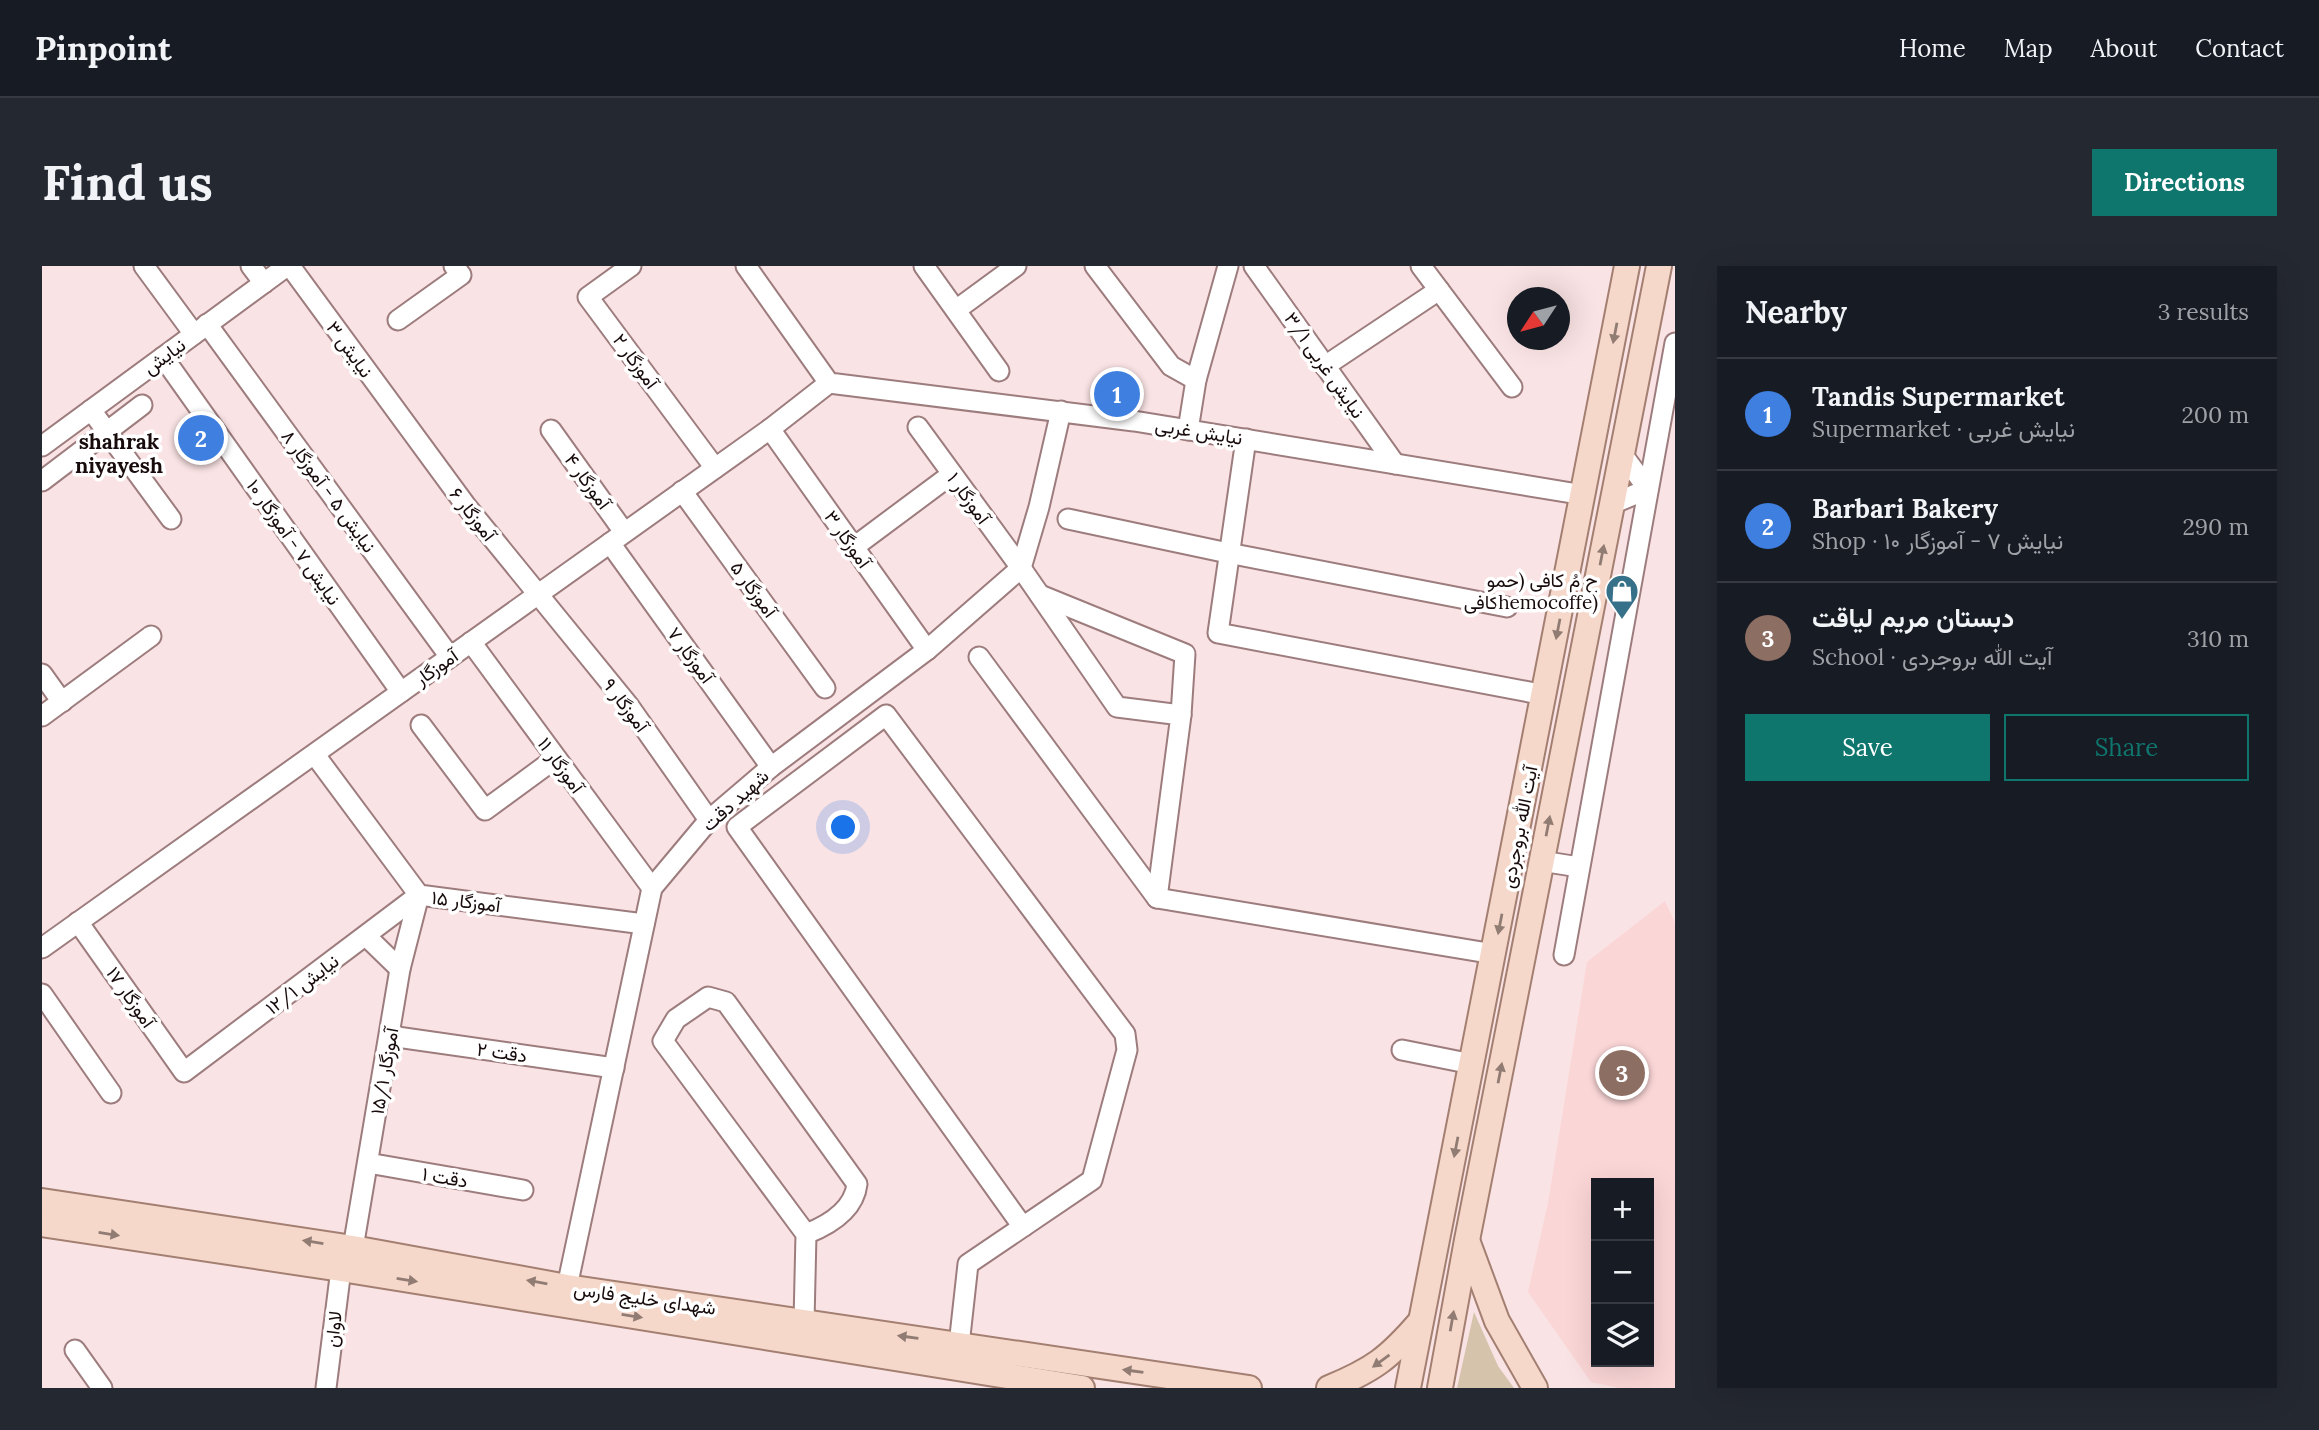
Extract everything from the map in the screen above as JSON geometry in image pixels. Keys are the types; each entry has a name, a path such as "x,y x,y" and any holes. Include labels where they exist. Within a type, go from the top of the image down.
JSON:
{"main road":[{"name":"آیت الله بروجردی","path":"1408,1388 1627,266"},
{"name":"آیت الله بروجردی","path":"1440,1388 1659,266"},
{"name":"شهدای خلیج فارس","path":"42,1201 347,1259 745,1324 804,1322 1249,1388"},
{"name":"شهدای خلیج فارس","path":"42,1224 567,1287 1082,1388"},
{"path":"1467,1240 1497,1321 1535,1388"},
{"path":"1329,1388 1362,1375 1395,1351 1422,1319"},
{"path":"1414,1357 1430,1365 1445,1362"}],"street":[{"name":"نیایش ۵ - آموزگار ۸","path":"144,266 200,329 450,657"},
{"path":"251,266 264,283"},
{"name":"نیایش","path":"42,446 288,266"},
{"name":"نیایش ۳","path":"288,266 411,431"},
{"path":"398,320 461,275 454,266"},
{"name":"آموزگار ۲","path":"631,266 588,297 715,468"},
{"path":"746,266 829,383"},
{"path":"924,266 999,371"},
{"path":"956,310 1016,266"},
{"path":"1095,266 1171,366 1196,380"},
{"path":"1188,430 1196,380 1228,266"},
{"name":"نیایش غربی ۳/۱","path":"1254,266 1395,464"},
{"path":"1421,266 1512,387"},
{"path":"1325,366 1439,290"},
{"path":"1564,955 1675,343"},
{"name":"نیایش ۷ - آموزگار ۱۰","path":"163,357 401,692"},
{"name":"آموزگار","path":"46,938 78,922 315,755 770,429 829,383"},
{"name":"نیایش غربی","path":"829,383 1061,411 1584,495"},
{"path":"42,481 142,405"},
{"path":"92,410 171,519"},
{"path":"1021,568 1039,507 1061,411"},
{"name":"آموزگار ۱","path":"918,427 1021,568 1117,708 1181,715"},
{"name":"آموزگار ۳","path":"770,429 927,650"},
{"name":"آموزگار ۴","path":"551,430 617,538"},
{"name":"آموزگار ۶","path":"411,431 467,507 538,594"},
{"path":"1246,439 1218,633 1545,695"},
{"path":"1622,454 1648,489"},
{"path":"854,547 952,474"},
{"path":"1612,503 1648,489"},
{"name":"آموزگار ۵","path":"682,491 825,688"},
{"path":"1068,519 1507,607"},
{"name":"آموزگار ۷","path":"617,538 771,767"},
{"name":"شهید دقت","path":"567,1287 652,888 709,820 771,767 927,650 1021,568"},
{"name":"آموزگار ۹","path":"538,594 629,706 709,820"},
{"path":"1040,596 1185,654 1181,715 1157,898"},
{"path":"42,716 151,636"},
{"name":"آموزگار ۱۱","path":"471,642 652,888"},
{"path":"979,657 1157,898 1494,954"},
{"path":"42,674 62,702"},
{"path":"959,1345 968,1264 1023,1227 1092,1180 1127,1050 1125,1034 886,715 737,827 1023,1227"},
{"path":"421,725 485,810 556,758"},
{"name":"آموزگار ۱۵","path":"315,755 419,895 644,924"},
{"path":"1541,862 1579,867"},
{"name":"نیایش ۱۲/۱","path":"184,1072 419,895"},
{"name":"آموزگار ۱۵/۱","path":"347,1259 368,1163 400,969 419,895"},
{"name":"آموزگار ۱۷","path":"78,922 184,1072"},
{"path":"366,936 400,969"},
{"path":"42,994 111,1093"},
{"path":"804,1322 806,1234 663,1041 676,1019 708,997 726,1002 858,1184 856,1196 844,1210 828,1225 806,1234"},
{"name":"دقت ۲","path":"390,1036 614,1068"},
{"path":"1402,1050 1472,1064"},
{"name":"دقت ۱","path":"368,1163 523,1190"},
{"name":"لاوان","path":"326,1388 347,1259"},
{"path":"75,1350 102,1388"}],"shaded area":[{"path":"1665,901 1675,923 1675,1388 1619,1388 1591,1382 1528,1292 1548,1203 1587,962"},
{"path":"1474,1312 1498,1366 1514,1388 1457,1388"}],"place":[{"name":"Tandis Supermarket","path":"1117,394"},
{"name":"Barbari Bakery","path":"201,438"},
{"name":"حِ مُ کافی (حمو کافیhemocoffe)","path":"1622,621"},
{"name":"دبستان مریم لیاقت","path":"1622,1073"}],"district":[{"name":"shahrak niyayesh","path":"119,454"}]}
